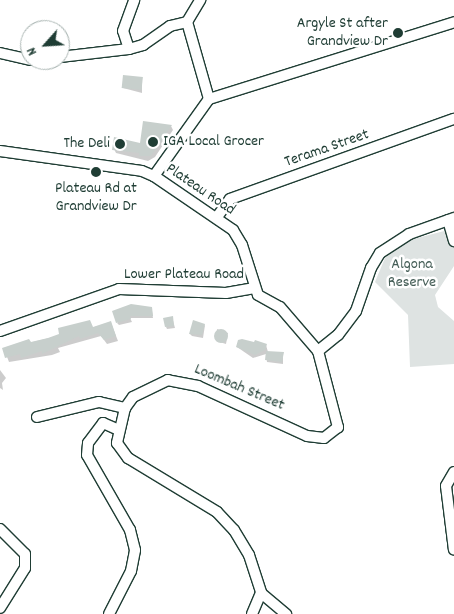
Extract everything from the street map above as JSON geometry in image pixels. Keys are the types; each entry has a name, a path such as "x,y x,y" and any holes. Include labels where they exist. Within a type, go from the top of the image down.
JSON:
{"street":[{"path":"129,49 123,31 134,0"},
{"path":"70,56 129,49 143,45 170,26 187,22 200,0"},
{"path":"187,22 209,99"},
{"path":"154,176 209,99 454,22"},
{"path":"0,53 20,58"},
{"name":"Terama Street","path":"217,217 230,199 454,119"},
{"name":"Plateau Road","path":"0,151 142,172 154,176 217,217 233,230 242,245 255,288"},
{"path":"318,351 338,335 356,311 371,268 380,253 409,234 451,219 454,241"},
{"name":"Lower Plateau Road","path":"0,331 119,289 226,293 255,288"},
{"name":"Loombah Street","path":"125,408 138,393 168,380 182,380 239,402 307,436 324,438 338,427 318,351 280,307 261,298 255,288"},
{"path":"37,417 98,402 125,408 117,443 128,458 189,492 217,512 234,530 249,554 261,593 286,614"},
{"path":"109,614 131,571 135,550 130,530 87,455 88,443 103,423 119,430"},
{"path":"454,472 446,486 454,550"},
{"path":"0,529 25,554 25,568 0,608"},
{"path":"252,614 261,593"}],"green space":[{"name":"Algona Reserve","path":"448,230 454,234 454,266 435,295 438,307 454,321 454,364 410,367 408,315 375,282 385,258 395,247 406,241"}],"building":[{"path":"123,75 143,77 142,90 122,88"},
{"path":"143,121 172,125 151,156 139,156 139,153 112,150 114,137 140,143"},
{"path":"131,304 152,307 153,316 130,316 131,319 116,323 112,311"},
{"path":"173,316 174,326 165,327 163,318"},
{"path":"90,320 93,327 111,321 116,336 104,340 98,333 80,339 79,336 42,354 42,351 21,358 20,354 5,358 2,348 29,339 31,342 48,338 59,334 58,328"},
{"path":"193,320 205,324 202,335 189,334"},
{"path":"218,329 224,329 228,336 224,343 218,343 214,339 214,333"},
{"path":"238,340 254,342 255,340 267,344 265,350 255,355 236,347"},
{"path":"266,351 284,352 282,362 265,360"}],"place":[{"name":"Argyle St after Grandview Dr","path":"398,33"},
{"name":"IGA Local Grocer","path":"153,142"},
{"name":"The Deli","path":"120,144"},
{"name":"Plateau Rd at Grandview Dr","path":"96,172"}]}
